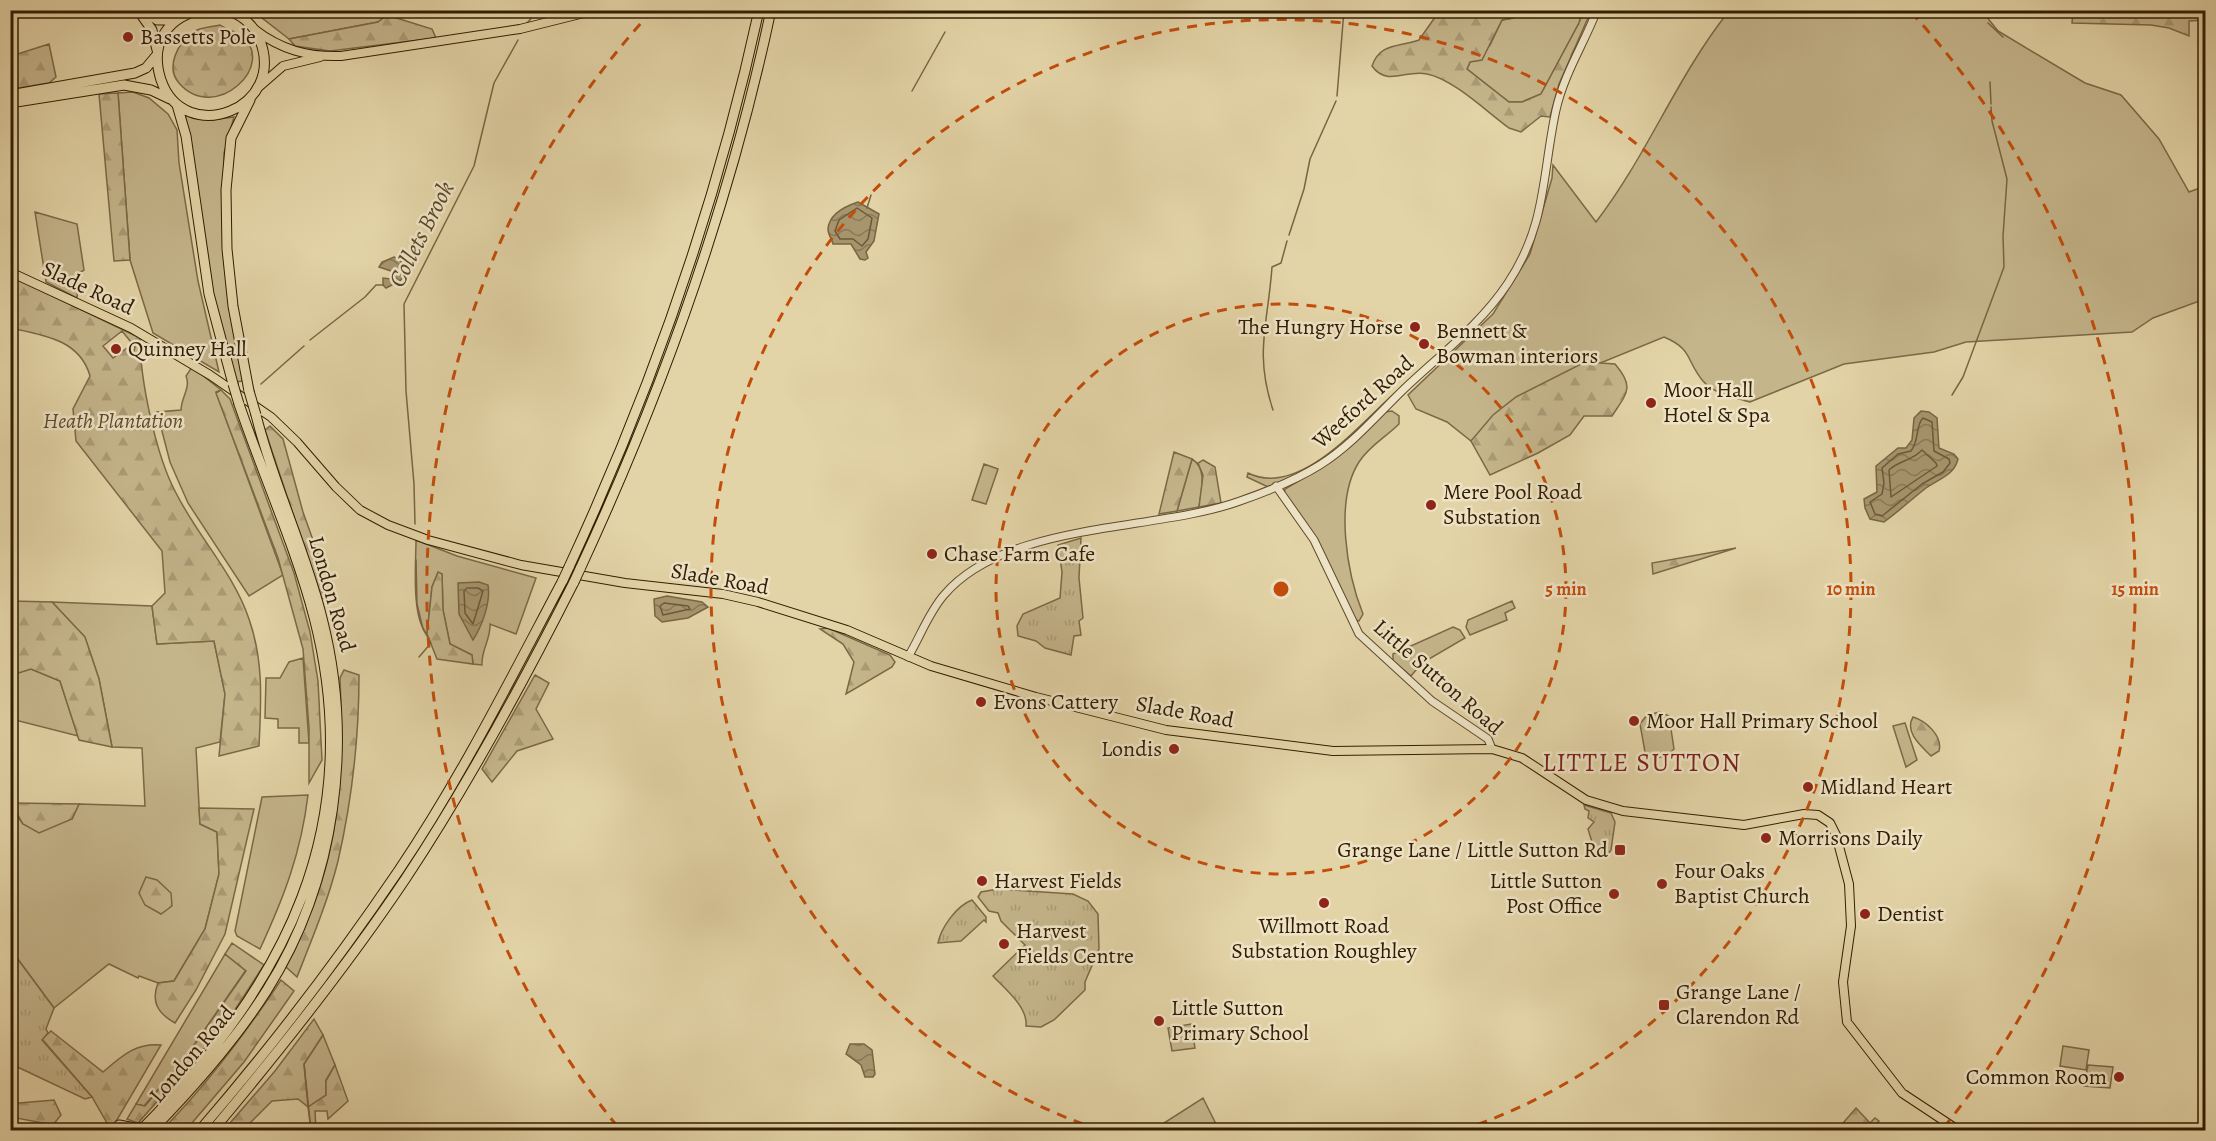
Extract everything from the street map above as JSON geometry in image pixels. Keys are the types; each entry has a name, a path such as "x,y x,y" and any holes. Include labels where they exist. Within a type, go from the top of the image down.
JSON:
{"highway":[{"path":"138,10 152,30 162,82 174,102"},
{"path":"144,10 157,20 199,10"},
{"path":"10,103 124,85 151,90 188,111 213,115 233,111 250,100 260,86 264,54 254,28 242,14 225,10"},
{"path":"200,1131 252,1069 399,869 472,750 563,580 621,452 684,285 719,173 759,10"},
{"path":"213,1131 317,1002 406,878 516,695 574,582 648,414 696,284 742,131 771,10"},
{"path":"10,95 135,73 146,68 167,29 181,15"},
{"name":"London Road","path":"146,1129 209,1056 279,961 310,898 328,839 337,770 335,695 322,617 249,391 233,306 227,249 226,190 231,138 250,100"},
{"name":"London Road","path":"174,102 186,136 209,294 239,404 314,617 325,678 329,770 320,838 303,895 279,961"},
{"path":"119,1125 146,1129"}],"main road":[{"path":"260,86 283,66 321,56 381,52 520,29 596,10"},
{"path":"254,28 276,45 321,56"},
{"name":"Slade Road","path":"10,272 131,328 210,375 271,417 360,510 388,525 428,540 521,565 625,583 723,594 758,602 847,630 938,669 1036,697 1196,735 1333,751 1492,749"},
{"name":"Little Sutton Road","path":"1492,749 1522,758 1586,801 1623,811 1744,825 1809,814 1824,818 1833,827 1840,845 1852,906 1843,982 1847,1022 1902,1093 1958,1131"}],"street":[{"name":"Weeford Road","path":"908,657 945,593 990,560 1094,529 1212,509 1240,501 1320,465 1350,442 1489,309 1509,281 1526,250 1541,210 1556,110 1563,84 1597,10"},
{"name":"Little Sutton Road","path":"1276,486 1314,540 1359,634 1432,700 1488,739 1492,749"}],"green space":[{"path":"378,10 387,15 378,22 289,39 253,11"},
{"path":"1457,10 1521,11 1513,18 1502,20 1482,60 1470,62 1467,69 1509,102 1522,102 1541,94 1579,23 1583,11 1591,11 1559,84 1550,117 1541,116 1521,132 1509,128 1459,89 1437,77 1419,73 1384,75 1372,66 1375,59 1385,50 1419,40 1438,13"},
{"path":"2140,10 2205,13 2205,20 2189,21 2189,36 2169,28 2151,25 2072,23 2073,11"},
{"path":"1521,11 1583,11 1579,23 1541,94 1522,102 1509,102 1467,69 1470,62 1490,45 1502,20 1513,18"},
{"path":"1729,11 1982,11 1998,31 2085,83 2121,95 2159,139 2189,192 2205,186 2205,299 2153,318 2132,332 1966,342 1934,352 1844,364 1750,402 1713,389 1703,381 1685,351 1664,337 1517,397 1471,441 1447,422 1416,409 1408,395 1493,314 1530,254 1552,178 1553,165 1596,222 1631,170 1693,62"},
{"path":"387,15 432,29 436,38 330,51 295,46 289,39 378,22"},
{"path":"220,25 240,35 250,47 252,60 248,74 225,94 209,97 194,94 179,83 175,77 173,63 175,56 183,42 193,32"},
{"path":"49,44 56,77 49,83 11,89 11,56"},
{"path":"133,92 149,98 168,114 177,130 179,163 198,281 219,372 153,333 130,260 118,93"},
{"path":"118,93 130,260 114,261 99,94"},
{"path":"185,114 211,120 234,117 224,153 224,263 243,381 235,382 213,298"},
{"path":"35,212 77,224 84,270 79,273 77,298 46,282"},
{"name":"Heath Plantation","path":"11,276 140,338 146,396 162,459 185,509 234,586 254,635 260,682 259,746 219,756 225,694 214,641 157,644 152,606 165,593 162,551 76,441 73,409 90,376 85,364 78,354 59,341 11,328","holes":["122,331 135,347 134,351 127,348 113,358 103,346"]},
{"path":"1585,362 1615,364 1625,379 1627,390 1625,396 1612,416 1584,416 1570,435 1490,475 1471,441 1493,415 1516,397"},
{"path":"192,367 221,390 216,392 283,575 249,596 188,503 170,462 157,412 181,410 187,388 186,376"},
{"path":"221,390 230,399 294,573 310,632 318,681 322,760 309,783 309,728 303,649 278,558 216,393"},
{"path":"1397,391 1339,448 1313,467 1268,487 1247,477 1248,473 1268,478 1288,476 1309,467 1348,437"},
{"path":"1392,411 1399,416 1399,424 1363,456 1351,478 1347,497 1345,517 1348,559 1363,614 1359,621 1355,620 1321,548 1284,494 1285,489 1314,472 1385,412"},
{"path":"270,426 283,439 303,512 335,602 321,598 265,430"},
{"path":"1174,452 1192,459 1177,511 1159,514"},
{"path":"1192,459 1197,463 1202,474 1199,507 1177,511"},
{"path":"1203,460 1215,467 1221,503 1199,507 1203,475 1198,463"},
{"path":"984,464 998,469 986,504 972,500"},
{"path":"1081,538 1079,578 1083,618 1079,621 1081,635 1074,636 1071,655 1045,648 1036,641 1018,636 1017,626 1023,614 1060,598 1062,572 1058,545"},
{"path":"416,540 457,556 536,578 516,634 490,624 482,665 473,664 472,655 450,644 443,610 442,574 438,573 432,587 427,634 422,626 416,603"},
{"path":"1736,548 1653,574 1652,563"},
{"path":"438,572 442,574 443,610 450,644 472,655 473,664 437,659 427,634 432,587"},
{"path":"11,601 52,602 85,637 99,679 112,747 79,740 60,681 31,669 18,673 11,700"},
{"path":"1512,601 1515,608 1505,613 1507,620 1470,635 1466,627 1468,620"},
{"path":"52,602 152,606 157,644 214,641 225,694 220,742 196,748 200,824 217,832 219,874 205,929 174,981 158,983 139,976 138,978 109,964 54,1008 11,950 10,806 23,824 72,819 79,804 145,806 142,748 112,747 99,679 85,638"},
{"path":"1453,627 1460,630 1465,638 1422,663 1411,676 1393,661 1393,654"},
{"path":"828,628 890,655 895,662 892,667 846,694 854,662 843,644 820,629"},
{"path":"303,658 309,743 299,743 299,728 278,728 278,719 265,718 266,678 280,678 289,662"},
{"path":"31,669 60,681 78,736 11,719 11,700 17,673"},
{"path":"344,670 359,675 358,722 351,792 334,876 297,977 286,967 317,895 332,843 341,760 340,678"},
{"path":"535,675 549,683 536,709 553,739 517,751 492,782 482,769"},
{"path":"1660,712 1669,716 1674,749 1666,756 1655,758 1645,752 1640,724 1647,715"},
{"path":"1913,717 1923,722 1936,735 1940,745 1939,751 1931,756 1912,733"},
{"path":"1905,723 1917,760 1906,767 1893,726"},
{"path":"308,795 296,856 277,911 260,949 237,936 235,931 262,797"},
{"path":"11,803 79,804 72,819 39,833 23,824"},
{"path":"1584,805 1611,813 1615,822 1609,853 1601,852 1592,842 1588,829 1594,822 1588,818 1589,811"},
{"path":"199,808 254,809 225,934 196,990 175,1023 157,1006 156,989 158,983 174,981 205,929 219,874 217,832 200,824"},
{"path":"146,877 157,880 171,893 172,906 161,914 145,905 139,893"},
{"path":"998,889 1073,894 1088,901 1098,914 1099,949 1085,982 1085,990 1054,1020 1041,1027 1026,1026 1026,1019 1020,1005 993,976 1025,945 1001,921 998,913 989,911 978,897 981,892"},
{"path":"972,900 986,917 986,922 984,920 961,941 938,943 950,918 960,907"},
{"path":"232,943 264,965 225,1025 138,1123 127,1119 136,1104 145,1106 185,1058 246,971 225,954"},
{"path":"11,950 54,1008 46,1029 48,1033 42,1040 92,1097 85,1099 11,1064"},
{"path":"225,954 246,970 185,1058 144,1106 136,1104"},
{"path":"281,980 294,991 244,1062 186,1130 162,1130 225,1058"},
{"path":"314,1019 323,1035 304,1064 308,1107 298,1099 272,1101 243,1130 224,1130 275,1071"},
{"path":"1191,1024 1195,1048 1172,1051 1168,1028"},
{"path":"51,1031 103,1072 136,1048 161,1045 111,1130 92,1097 42,1039"},
{"path":"323,1035 335,1065 326,1080 326,1095 308,1107 304,1064"},
{"path":"2063,1046 2089,1050 2086,1070 2060,1066"},
{"path":"335,1065 348,1101 328,1119 327,1111 315,1111 316,1130 311,1130 308,1107 326,1095 326,1081"},
{"path":"2088,1065 2113,1067 2110,1088 2084,1086"},
{"path":"1203,1098 1219,1130 1153,1130"},
{"path":"11,1099 19,1103 54,1100 61,1115 53,1125 11,1117"},
{"path":"1856,1108 1870,1123 1875,1118 1879,1121 1871,1130 1837,1130"}],"water":[{"path":"858,202 879,214 874,241 866,252 868,258 865,260 860,259 851,244 833,244 828,231 831,219 835,215 843,208"},
{"path":"394,257 404,263 405,274 400,281 386,288 383,285 383,278 391,279 394,272 379,267 382,262"},
{"path":"1921,411 1929,412 1937,418 1939,448 1954,454 1958,459 1956,465 1949,473 1926,488 1884,522 1870,519 1864,499 1877,492 1876,466 1898,448 1906,448 1912,440 1914,418"},
{"path":"479,582 488,585 489,592 480,628 473,640 459,614 458,583"},
{"path":"667,596 702,602 708,607 688,618 662,622 655,616 654,599"},
{"path":"850,1044 864,1044 872,1050 875,1074 873,1077 865,1077 861,1065 846,1054"}],"waterway":[{"name":"Collets Brook","path":"527,23 539,10"},
{"path":"1337,96 1344,10"},
{"path":"1988,23 2003,37"},
{"path":"912,91 945,32"},
{"name":"Collets Brook","path":"415,524 406,391 404,304 474,166 494,83 518,40"},
{"path":"1990,82 1991,104"},
{"path":"1289,235 1304,189 1310,159 1336,101"},
{"path":"1952,395 1963,377 2004,267 2003,236 2007,179 1992,121 1991,107"},
{"path":"867,208 871,195"},
{"path":"1273,410 1264,372 1264,338 1272,267 1281,263 1287,241"},
{"path":"405,272 410,274"},
{"path":"310,340 365,297 376,285 383,285"},
{"path":"261,384 304,346"},
{"name":"Collets Brook","path":"416,560 417,604 423,629 431,643 419,657"},
{"path":"304,1064 311,1130"}],"place":[{"name":"Bassetts Pole","path":"128,37"},
{"name":"The Hungry Horse","path":"1415,327"},
{"name":"Bennett & Bowman interiors","path":"1424,344"},
{"name":"Quinney Hall","path":"116,349"},
{"name":"Moor Hall Hotel & Spa","path":"1651,403"},
{"name":"Mere Pool Road Substation","path":"1431,505"},
{"name":"Chase Farm Cafe","path":"932,554"},
{"name":"Evons Cattery","path":"981,702"},
{"name":"Moor Hall Primary School","path":"1634,721"},
{"name":"Londis","path":"1174,749"},
{"name":"Midland Heart","path":"1808,787"},
{"name":"Morrisons Daily","path":"1766,838"},
{"name":"Grange Lane / Little Sutton Rd","path":"1620,850"},
{"name":"Harvest Fields","path":"982,881"},
{"name":"Four Oaks Baptist Church","path":"1662,884"},
{"name":"Little Sutton Post Office","path":"1614,894"},
{"name":"Willmott Road Substation Roughley","path":"1324,903"},
{"name":"Dentist","path":"1865,914"},
{"name":"Harvest Fields Centre","path":"1004,944"},
{"name":"Grange Lane / Clarendon Rd","path":"1664,1005"},
{"name":"Little Sutton Primary School","path":"1159,1021"},
{"name":"Common Room","path":"2119,1077"}],"district":[{"name":"LITTLE SUTTON","path":"1642,762"}]}
